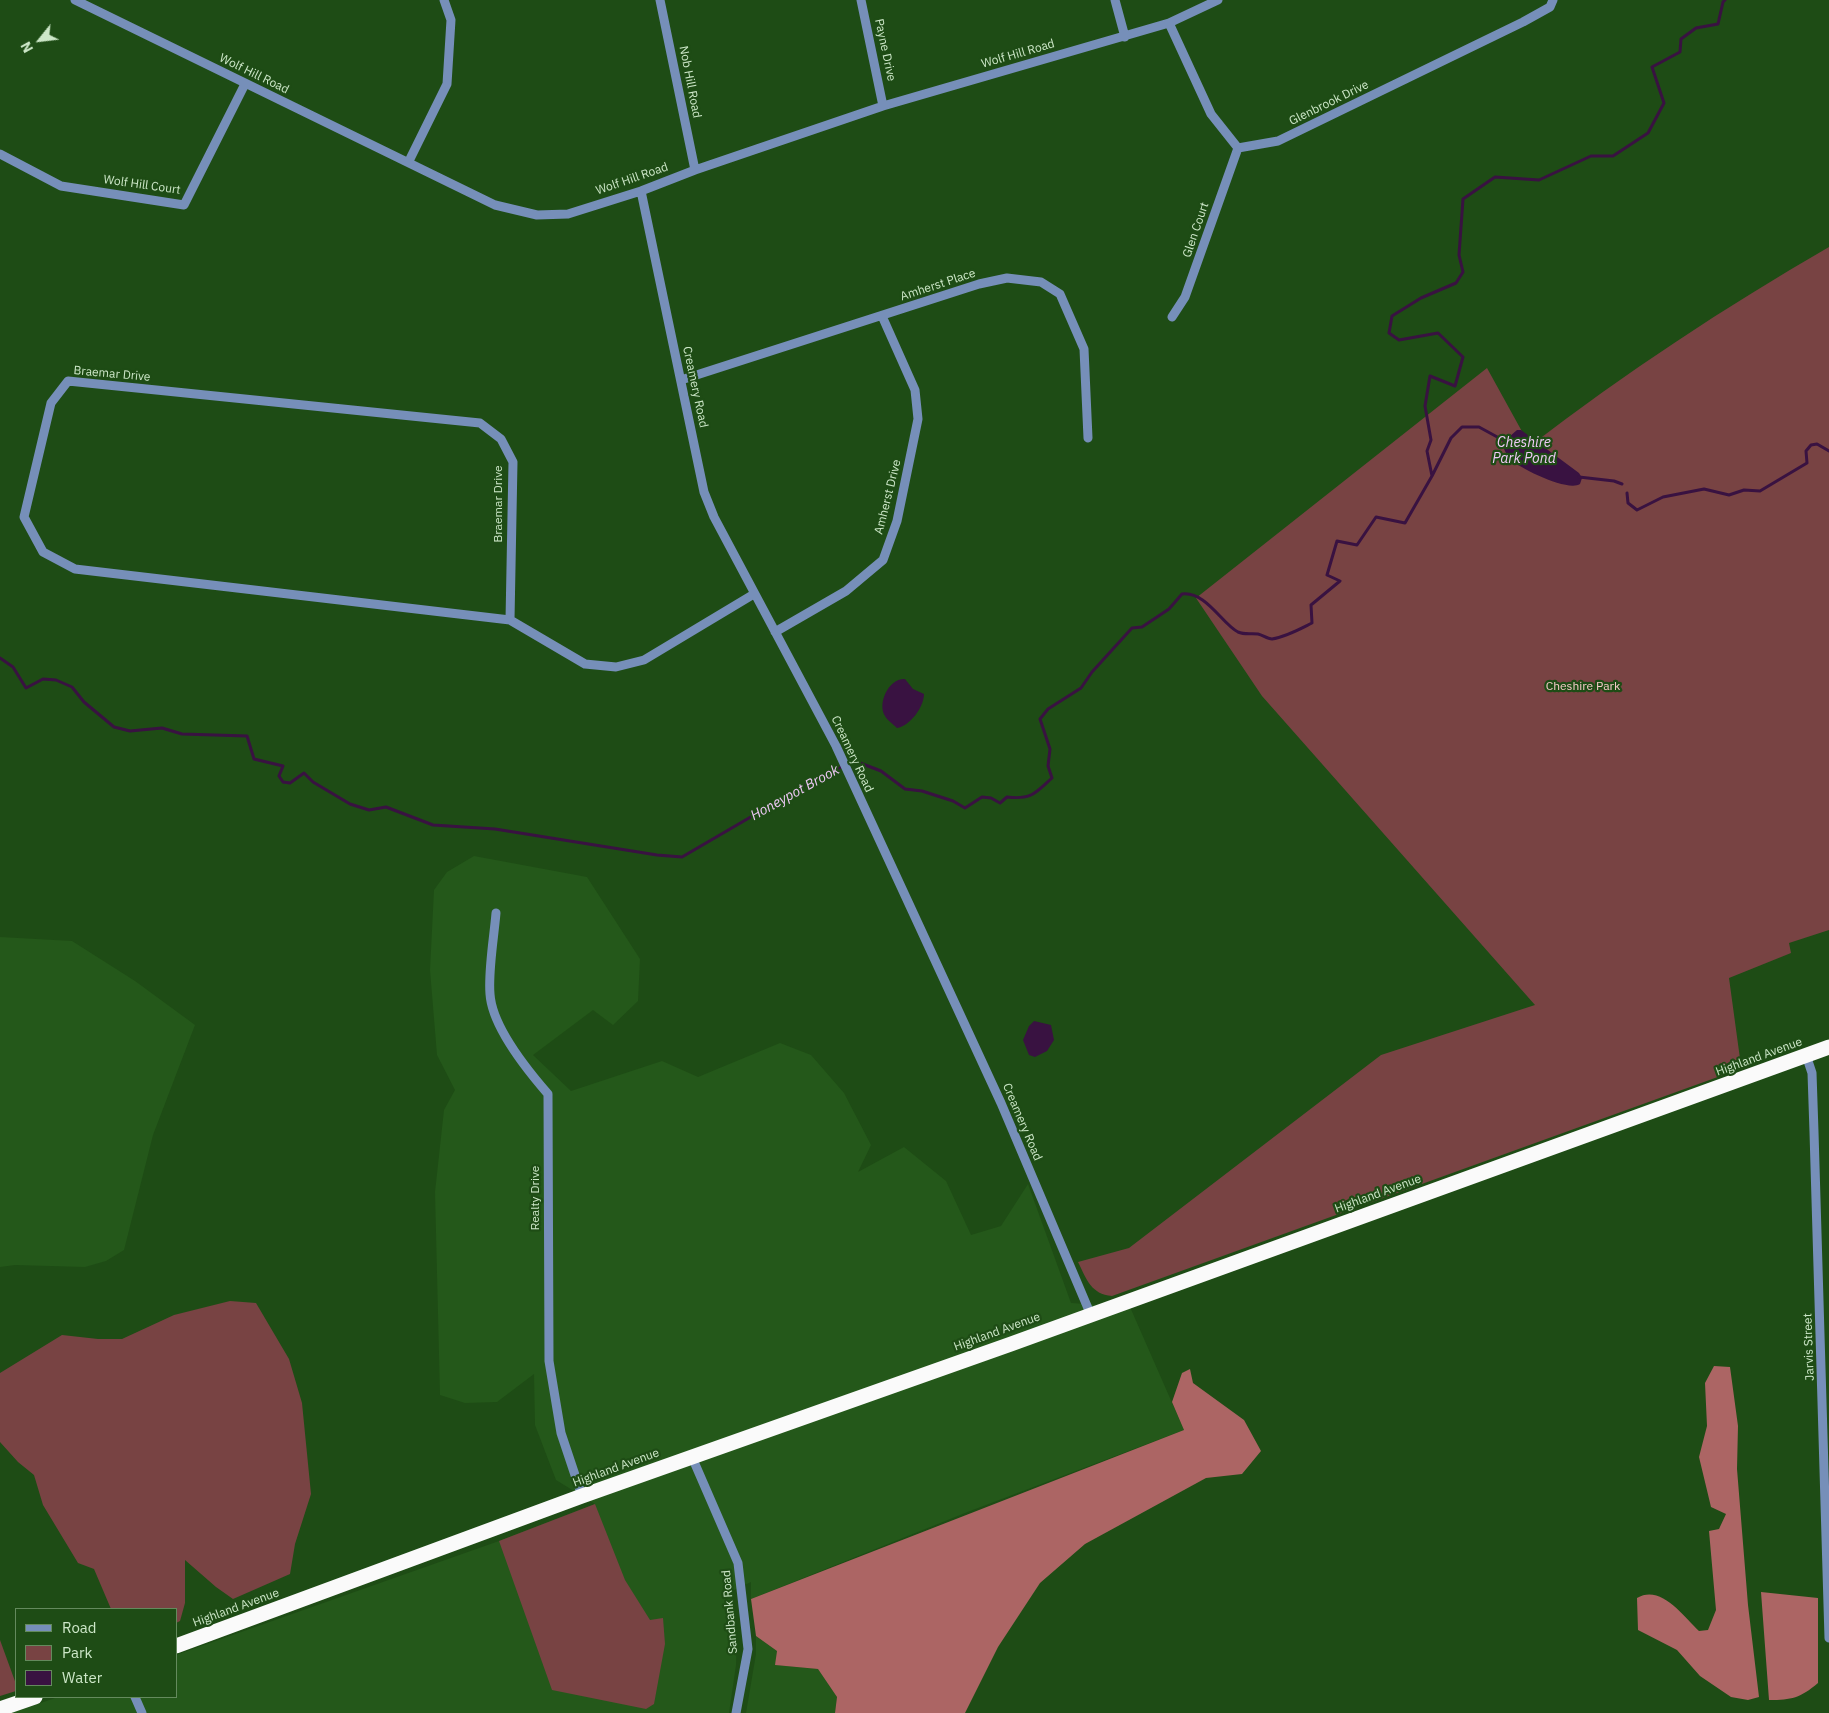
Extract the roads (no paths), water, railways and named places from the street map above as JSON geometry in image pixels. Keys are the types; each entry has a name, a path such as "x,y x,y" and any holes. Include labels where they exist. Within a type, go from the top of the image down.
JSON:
{"highway":[{"name":"Highland Avenue","path":"178,1645 582,1496 1011,1344 1090,1313 1829,1047"},
{"path":"0,1709 32,1698"}],"street":[{"name":"Wolf Hill Road","path":"75,0 245,84 409,161 495,205 536,215 568,214 641,191 695,170 883,106 1169,23 1218,0"},
{"path":"409,161 447,84 451,20 444,0"},
{"name":"Nob Hill Road","path":"660,0 695,170"},
{"name":"Payne Drive","path":"861,0 883,106"},
{"path":"1115,0 1125,37"},
{"name":"Glenbrook Drive","path":"1238,148 1278,141 1523,22 1550,6 1553,0"},
{"path":"1169,23 1212,114 1238,148"},
{"name":"Wolf Hill Court","path":"0,154 61,186 184,205 245,84"},
{"name":"Glen Court","path":"1172,317 1185,297 1238,148"},
{"name":"Creamery Road","path":"641,191 704,492 714,517 754,594 816,705 840,755 1001,1104 1090,1313"},
{"name":"Amherst Place","path":"681,380 979,284 1008,278 1041,282 1060,294 1084,349 1088,438"},
{"name":"Amherst Drive","path":"775,632 846,591 883,560 897,521 918,419 915,390 882,316"},
{"name":"Braemar Drive","path":"510,620 513,462 501,439 480,423 68,382 52,403 24,517 43,552 76,569 510,620 585,664 616,667 644,660 754,594"},
{"name":"Realty Drive","path":"496,913 490,995 494,1011 518,1059 548,1094 549,1361 561,1433 582,1496"},
{"name":"Jarvis Street","path":"1806,1055 1812,1074 1829,1638"},
{"name":"Sandbank Road","path":"692,1457 738,1563 748,1649 736,1713"},
{"path":"135,1698 142,1713"}],"water":[{"name":"Cheshire Park Pond","path":"1517,430 1521,430 1579,473 1582,478 1580,484 1574,486 1555,482 1524,468 1510,459 1504,449 1509,437"},
{"path":"905,679 913,689 924,694 919,710 907,724 897,728 886,718 882,705 886,692 890,687 899,680"},
{"path":"1034,1021 1051,1025 1054,1040 1047,1051 1035,1057 1029,1055 1023,1040 1029,1026"}],"waterway":[{"name":"Honeypot Brook","path":"0,658 13,667 26,688 43,679 56,680 72,687 84,702 114,727 130,731 162,728 182,734 247,736 254,759 283,766 279,776 283,782 290,783 304,773 313,782 350,804 369,810 386,807 433,825 495,829 657,855 682,857 821,776 855,761 881,771 905,789 922,791 953,801 965,808 982,797 991,798 1000,803 1007,797 1028,796 1052,778 1048,766 1050,749 1040,719 1048,709 1081,688 1092,672 1132,628 1142,627 1169,609 1182,594 1191,594 1206,603 1238,632 1258,634 1272,639 1288,635 1312,623 1311,605 1340,581 1327,575 1337,541 1357,545 1376,517 1405,523 1432,476 1427,451 1431,440 1425,406 1430,376 1455,386 1463,357 1438,333 1399,340 1389,333 1392,316 1421,298 1456,283 1463,272 1459,255 1463,199 1495,177 1539,180 1591,156 1613,156 1648,133 1664,103 1652,67 1680,52 1681,39 1696,28 1718,24 1725,0"},
{"path":"1432,476 1451,438 1462,427 1479,427 1510,444"},
{"path":"1627,493 1628,503 1637,510 1663,497 1704,489 1729,495 1744,490 1760,491 1807,463 1806,451 1811,445 1817,444 1829,451"},
{"path":"1579,477 1614,481 1622,484"}],"park label":[{"name":"Cheshire Park","path":"1583,687"}]}
